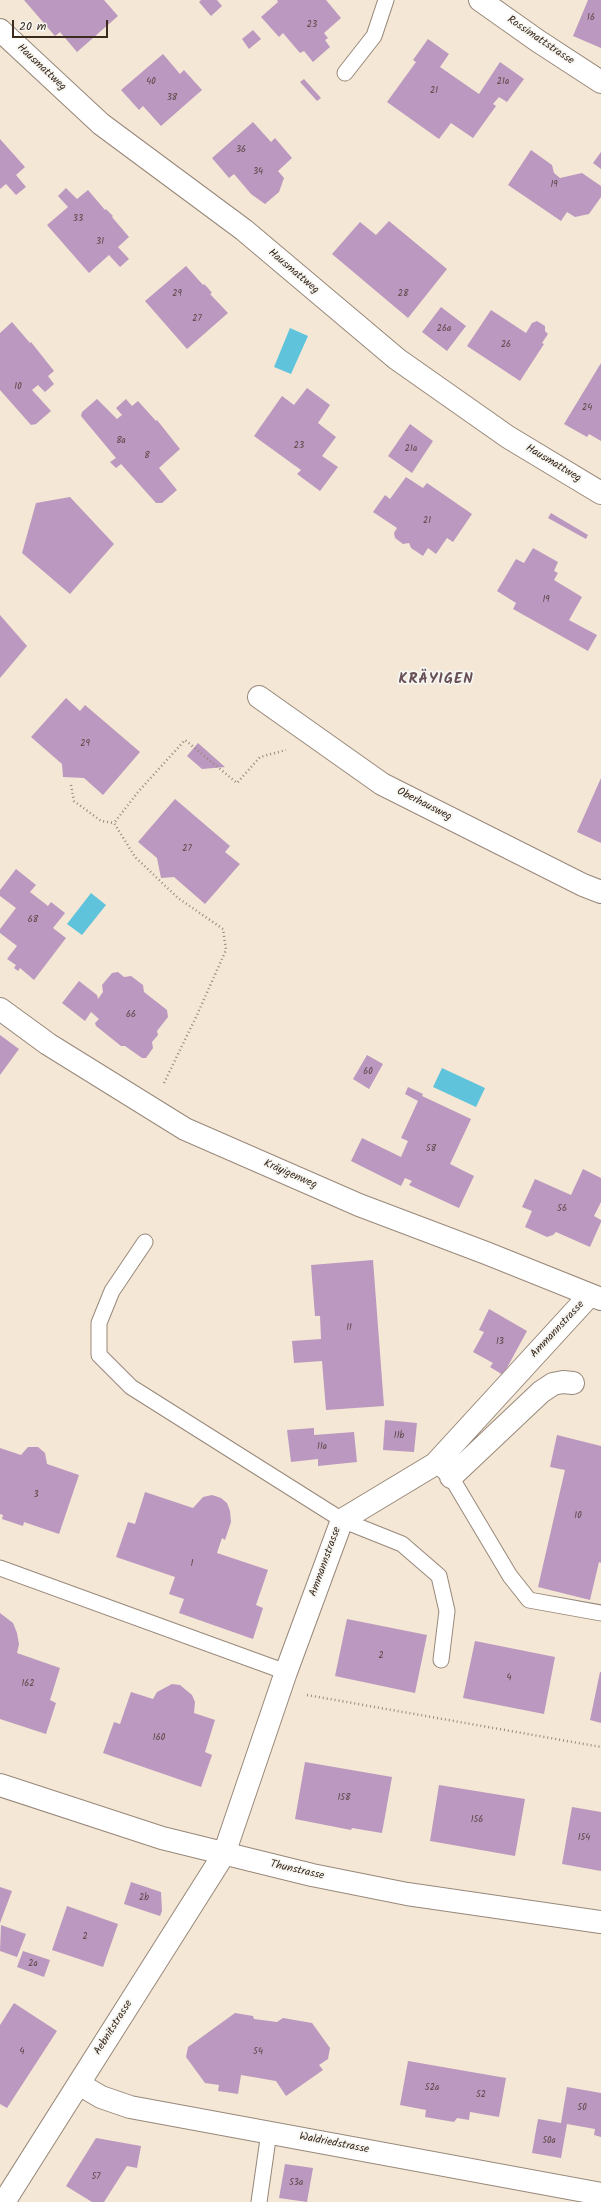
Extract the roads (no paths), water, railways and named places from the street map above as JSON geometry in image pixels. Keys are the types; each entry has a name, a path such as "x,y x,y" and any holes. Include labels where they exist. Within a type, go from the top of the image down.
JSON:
{"street":[{"name":"Rossimattstrasse","path":"480,0 538,41 601,82"},
{"name":"Hausmattweg","path":"0,30 101,124 244,230 397,359 508,437 601,493"},
{"name":"Oberhausweg","path":"259,697 382,784 601,892"},
{"name":"Kräyigenweg","path":"0,1010 48,1044 184,1129 359,1205 486,1253 595,1298"},
{"name":"Ammannstrasse","path":"224,1854 283,1681 342,1520 443,1470 595,1298"},
{"path":"443,1470 541,1392 553,1384 563,1382 573,1383"},
{"name":"Thunstrasse","path":"0,1785 162,1838 224,1854 406,1894 601,1922"},
{"name":"Aebnitstrasse","path":"4,2202 224,1854"},
{"name":"Waldriedstrasse","path":"79,2084 101,2097 130,2107 269,2132 597,2196"}],"lane":[{"path":"345,73 374,36 386,0"},
{"path":"145,1242 112,1291 99,1323 99,1355 131,1387 342,1520 402,1544 440,1576 447,1612 441,1660"},
{"path":"443,1470 510,1576 529,1600 601,1612"},
{"path":"0,1568 283,1681"},
{"path":"258,2202 269,2132"}],"water":[{"path":"290,328 308,336 291,374 274,367"},
{"path":"91,893 106,905 82,935 67,924"},
{"path":"442,1068 485,1088 476,1107 433,1087"}],"district":[{"name":"KRÄYIGEN","path":"436,680"}]}
